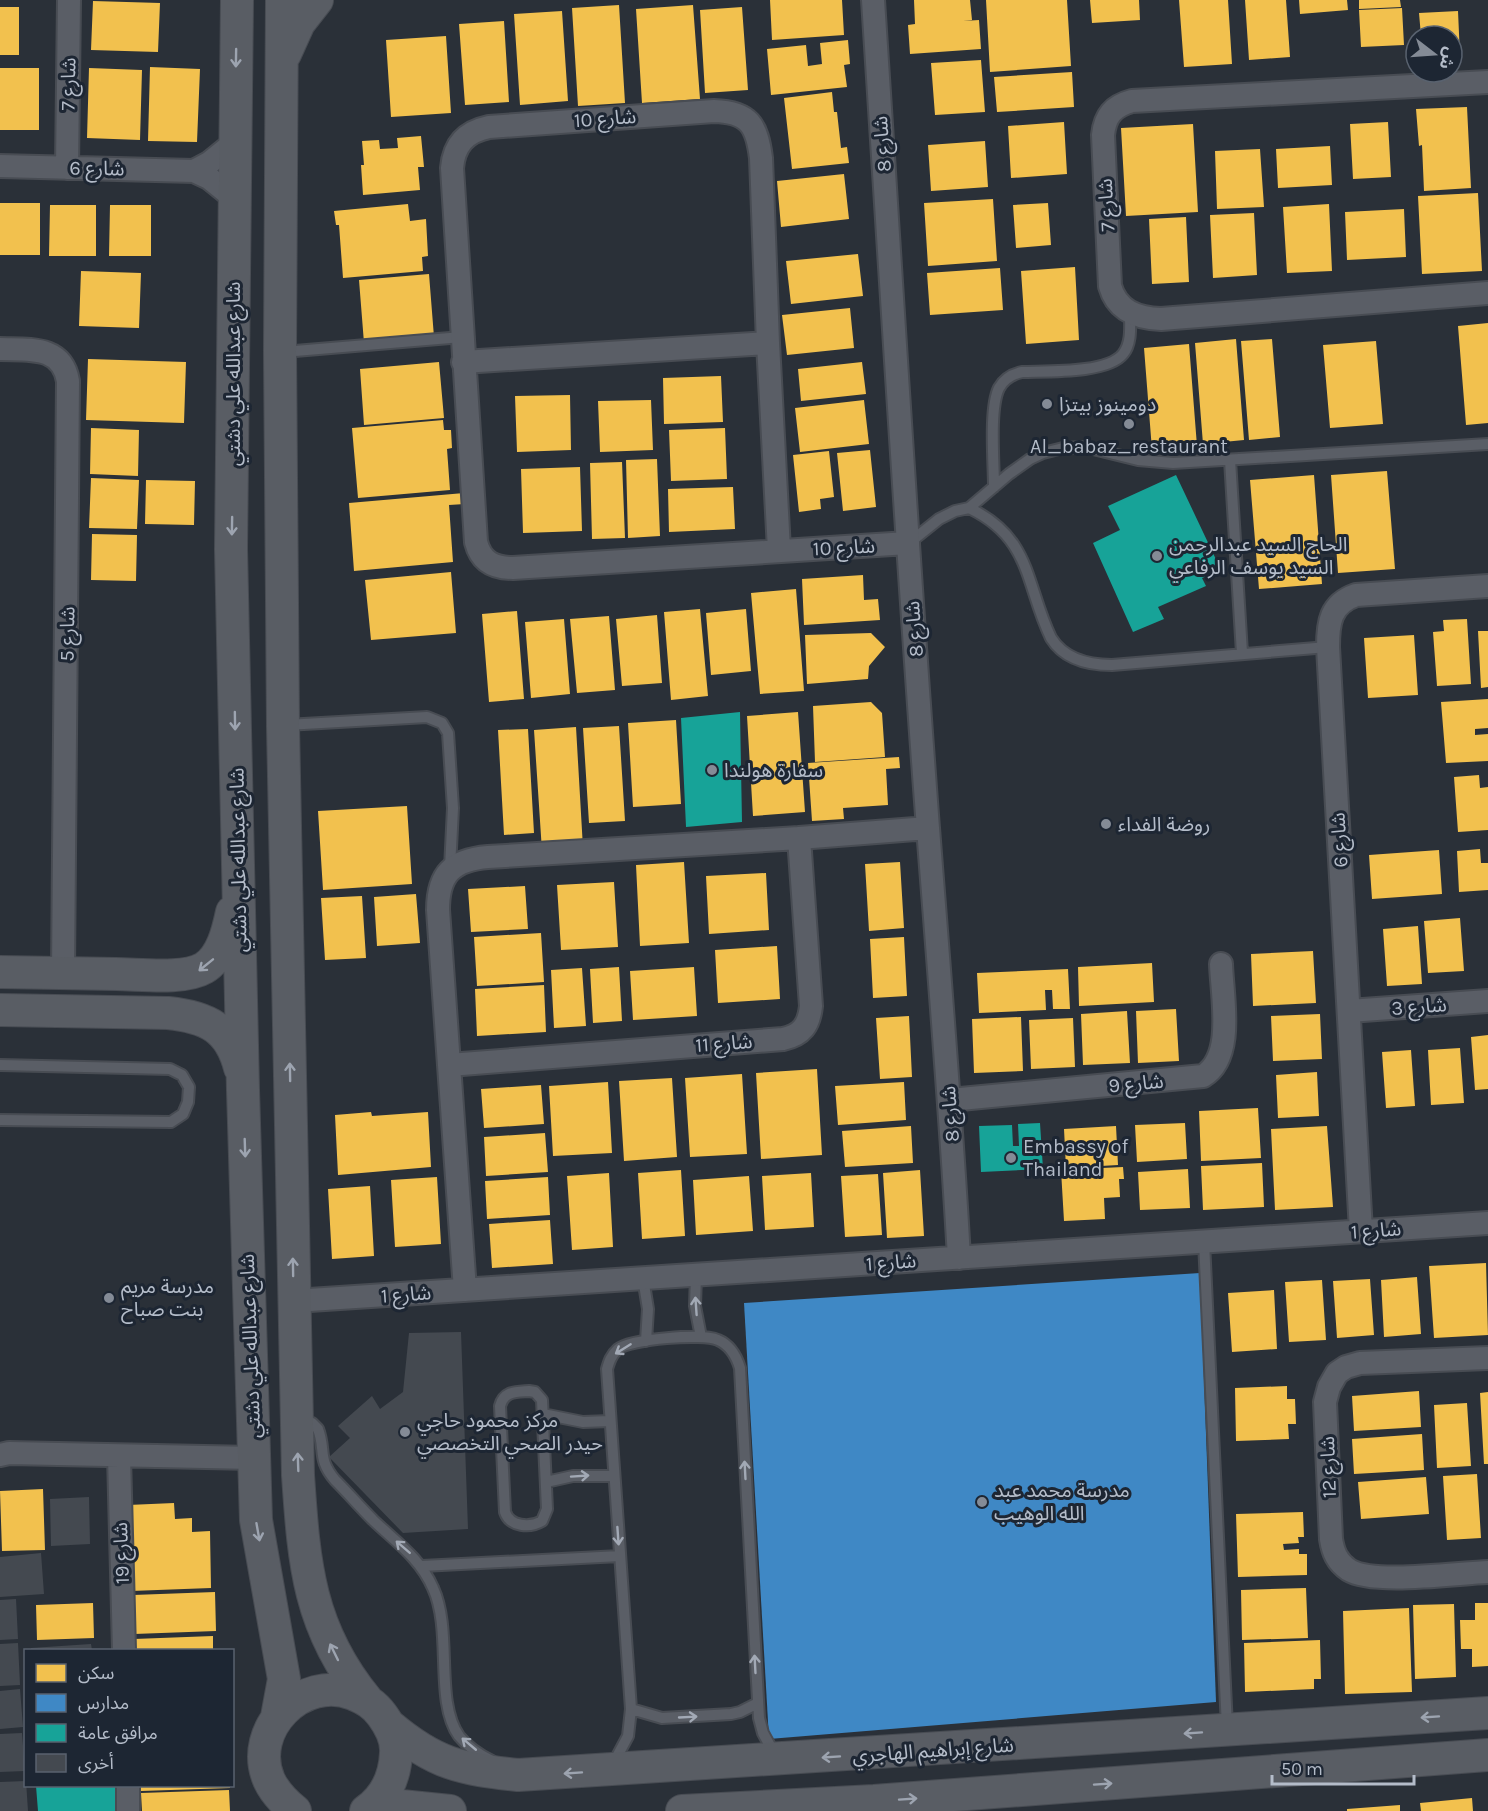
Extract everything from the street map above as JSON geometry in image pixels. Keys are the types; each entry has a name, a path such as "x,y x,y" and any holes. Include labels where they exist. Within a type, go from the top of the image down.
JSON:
{"main road":[{"name":"شارع عبدالله علي دشتي","path":"237,0 231,549 243,1090 256,1520 284,1679 277,1717 267,1740 265,1760 269,1779"},
{"path":"282,0 280,425 283,726 294,1301 302,1536 315,1605 336,1658 367,1700"},
{"path":"280,72 287,46 294,32 317,0"},
{"path":"235,199 242,218 250,266 254,410 256,417 267,424 280,425"},
{"path":"233,478 243,457 250,455 258,457 266,466 264,632 269,664 283,694"},
{"path":"0,972 156,974 194,972 207,967 216,956 230,919 238,872"},
{"path":"0,1000 158,1000 165,992 166,984 164,978 156,974"},
{"path":"0,1010 168,1013 191,1017 209,1023 226,1036 236,1056 243,1090"},
{"path":"277,1717 295,1700 318,1690 344,1690 367,1700"},
{"name":"شارع إبراهيم الهاجري","path":"367,1700 377,1708 390,1726 410,1742 441,1761 518,1776 1488,1713"},
{"path":"370,1809 387,1790 395,1769 396,1747 390,1726"},
{"path":"1401,1761 1488,1750"},
{"path":"682,1811 874,1806 1488,1755"},
{"path":"269,1779 275,1811"},
{"path":"269,1779 281,1799 295,1811"},
{"path":"370,1809 401,1806 450,1811"}],"street":[{"name":"شارع 7","path":"67,168 69,0"},
{"name":"شارع 8","path":"873,0 908,543 950,1100 959,1258"},
{"name":"شارع 7","path":"1130,313 1116,301 1110,286 1103,135 1107,118 1117,106 1132,101 1488,82"},
{"name":"شارع 10","path":"779,550 759,144 756,132 745,118 737,114 714,111 489,127 467,135 455,150 452,168 476,542 480,556 490,564 501,568 513,568 908,543"},
{"path":"194,171 209,163 235,142"},
{"name":"شارع 6","path":"0,166 194,171 209,178 235,199"},
{"path":"1130,313 1161,319 1488,293"},
{"path":"464,362 768,343"},
{"name":"شارع 5","path":"0,349 50,354 62,362 69,381 63,973"},
{"name":"شارع 6","path":"1361,1232 1328,647 1329,622 1332,614 1348,598 1365,593 1488,586"},
{"path":"465,1290 438,910 438,893 441,883 450,870 467,861 483,857 928,828"},
{"name":"شارع 11","path":"449,1065 783,1039 798,1034 808,1022 811,1006 800,838"},
{"name":"شارع 9","path":"950,1100 1203,1076 1215,1066 1222,1048 1224,1027 1221,964"},
{"name":"شارع 3","path":"1350,1011 1488,1001"},
{"name":"شارع 1","path":"294,1301 1488,1223"},
{"name":"شارع 12","path":"1488,1358 1374,1362 1351,1365 1340,1370 1332,1380 1325,1402 1331,1539 1336,1557 1341,1564 1355,1573 1380,1578 1488,1572"},
{"path":"0,1455 254,1458"},
{"name":"شارع 19","path":"118,1456 124,1649"},
{"path":"128,1787 128,1811"}],"lane":[{"path":"994,488 994,408 1003,382 1022,372 1088,368 1113,362 1122,356 1127,346 1130,313"},
{"path":"280,352 462,337"},
{"path":"908,543 939,519 969,508 1030,459 1063,448 1085,447 1152,462 1230,460 1488,444"},
{"path":"1230,460 1242,653"},
{"path":"969,508 990,519 1010,538 1026,567 1046,629 1057,648 1084,663 1101,665 1328,647"},
{"path":"283,726 428,717 433,717 442,723 448,732 452,788 453,829 450,870"},
{"path":"0,1065 170,1069 183,1075 189,1087 188,1102 183,1114 171,1122 0,1120"},
{"path":"1204,1242 1227,1731"},
{"path":"696,1275 695,1306 701,1337"},
{"path":"643,1278 648,1309 646,1341"},
{"path":"608,1771 616,1761 628,1736 631,1709 607,1369 610,1358 618,1349 628,1344 701,1337 717,1339 725,1344 732,1350 740,1368 758,1703 763,1733 778,1760"},
{"path":"535,1392 542,1400 546,1482 547,1509 542,1521 534,1525 517,1524 508,1520 505,1512 500,1406 503,1397 510,1393 535,1392"},
{"path":"543,1414 583,1422 610,1421"},
{"path":"297,1421 306,1421 318,1429 326,1470 422,1566 434,1589 439,1605 447,1705 455,1727 466,1743 518,1776"},
{"path":"546,1482 580,1476 614,1476"},
{"path":"422,1566 620,1556"},
{"path":"631,1709 662,1718 732,1714 758,1703"}],"building: سكن":[{"path":"770,0 842,0 844,35 772,40"},
{"path":"914,0 970,0 972,20 963,21 979,20 981,49 910,54 908,25 915,24"},
{"path":"986,0 1067,0 1071,66 990,72"},
{"path":"1090,0 1139,0 1140,20 1092,23"},
{"path":"1179,0 1228,0 1232,64 1184,67"},
{"path":"1245,0 1286,0 1290,57 1249,60"},
{"path":"1299,0 1347,0 1348,10 1300,14"},
{"path":"1359,0 1400,0 1401,7 1359,9"},
{"path":"93,1 160,3 158,52 91,50"},
{"path":"619,5 625,103 578,106 572,8"},
{"path":"693,5 700,99 642,103 636,9"},
{"path":"0,7 19,7 19,55 0,55"},
{"path":"742,7 748,90 705,93 700,10"},
{"path":"1402,8 1404,45 1361,47 1359,10"},
{"path":"562,11 568,101 520,105 514,14"},
{"path":"1458,11 1459,24 1420,24 1419,13"},
{"path":"504,21 509,102 465,105 459,24"},
{"path":"446,36 451,113 391,117 386,40"},
{"path":"848,40 850,64 844,65 847,87 771,95 767,49 806,45 808,66 822,64 820,43"},
{"path":"981,60 985,112 935,115 931,63"},
{"path":"150,67 200,69 197,142 148,141"},
{"path":"0,68 39,68 39,130 0,130"},
{"path":"89,68 142,70 140,140 87,138"},
{"path":"1072,72 1074,107 997,112 994,77"},
{"path":"832,92 841,148 847,147 849,163 792,169 784,98"},
{"path":"1467,107 1471,188 1424,191 1422,145 1419,146 1416,109"},
{"path":"1064,122 1067,174 1011,178 1008,126"},
{"path":"1388,122 1391,177 1353,179 1350,124"},
{"path":"1193,124 1198,212 1126,216 1121,128"},
{"path":"421,136 424,167 418,167 420,190 363,195 362,141 379,140 380,149 398,148 397,138"},
{"path":"985,141 988,187 931,191 928,145"},
{"path":"1330,146 1332,185 1278,188 1276,149"},
{"path":"1260,149 1264,207 1217,209 1215,151"},
{"path":"844,174 849,219 781,227 777,181"},
{"path":"1478,193 1482,271 1422,274 1418,196"},
{"path":"993,199 997,261 928,266 924,203"},
{"path":"0,203 40,203 40,255 0,255"},
{"path":"1048,203 1051,245 1016,248 1013,205"},
{"path":"408,204 410,221 426,219 428,256 422,257 423,271 343,278 339,225 336,225 334,211"},
{"path":"1329,204 1332,271 1287,273 1283,207"},
{"path":"50,205 96,205 96,256 49,256"},
{"path":"110,205 151,205 151,256 109,256"},
{"path":"1404,209 1406,257 1347,260 1345,212"},
{"path":"1254,213 1257,275 1213,278 1210,215"},
{"path":"1186,217 1189,282 1152,284 1149,219"},
{"path":"858,254 863,296 791,304 786,261"},
{"path":"1075,267 1079,340 1026,344 1021,271"},
{"path":"1000,268 1003,310 930,315 927,273"},
{"path":"81,271 141,273 139,328 79,326"},
{"path":"429,274 434,337 364,343 359,280"},
{"path":"850,308 854,348 787,355 782,315"},
{"path":"1488,323 1488,423 1466,425 1458,326"},
{"path":"1236,339 1244,440 1203,444 1195,343"},
{"path":"1272,339 1280,437 1249,440 1241,341"},
{"path":"1376,341 1383,424 1330,428 1323,345"},
{"path":"1189,344 1197,446 1152,450 1144,348"},
{"path":"88,359 186,362 184,423 86,420"},
{"path":"439,362 444,418 364,425 360,369"},
{"path":"862,362 866,394 801,401 798,369"},
{"path":"721,376 723,422 664,424 663,378"},
{"path":"570,395 571,450 517,452 515,396"},
{"path":"651,400 653,450 600,452 598,401"},
{"path":"864,400 869,444 800,452 795,408"},
{"path":"443,420 444,430 451,430 452,448 447,449 450,490 358,498 352,428"},
{"path":"91,428 139,430 138,476 90,474"},
{"path":"725,428 727,479 671,481 669,430"},
{"path":"870,450 876,507 843,511 837,453"},
{"path":"829,451 834,497 820,499 821,509 799,512 793,455"},
{"path":"657,459 660,536 628,538 626,460"},
{"path":"622,462 625,538 592,539 590,463"},
{"path":"580,467 582,531 523,533 521,469"},
{"path":"1387,471 1395,569 1338,573 1331,475"},
{"path":"1314,475 1322,584 1259,589 1250,480"},
{"path":"91,478 139,480 137,529 89,528"},
{"path":"146,480 195,481 194,525 145,524"},
{"path":"733,487 735,529 669,532 668,489"},
{"path":"464,493 465,504 449,505 453,562 354,571 349,503"},
{"path":"92,534 137,535 136,581 91,580"},
{"path":"451,572 456,633 371,640 365,580"},
{"path":"863,575 864,600 878,599 880,620 804,625 802,579"},
{"path":"796,589 804,691 760,694 751,593"},
{"path":"700,609 708,696 671,700 664,612"},
{"path":"746,609 751,671 711,675 706,613"},
{"path":"517,611 524,699 489,702 482,614"},
{"path":"657,615 662,683 622,686 616,619"},
{"path":"609,616 615,690 577,693 570,619"},
{"path":"564,619 570,694 531,698 525,622"},
{"path":"1467,619 1471,684 1437,686 1433,632 1444,631 1443,620"},
{"path":"1478,631 1488,631 1488,687 1481,688"},
{"path":"871,633 885,647 869,666 868,679 807,684 805,635"},
{"path":"1414,635 1418,695 1368,698 1364,638"},
{"path":"1488,699 1488,728 1475,729 1475,735 1488,734 1488,761 1446,763 1441,702"},
{"path":"871,702 882,713 885,757 815,762 813,706"},
{"path":"798,712 805,812 753,816 747,716"},
{"path":"676,720 681,804 633,807 628,723"},
{"path":"619,726 625,821 589,823 583,728"},
{"path":"576,727 583,848 542,851 534,730"},
{"path":"528,729 534,833 504,835 498,730"},
{"path":"899,757 900,768 886,769 888,805 843,808 844,819 812,821 808,763"},
{"path":"1479,775 1480,788 1488,787 1488,830 1458,832 1454,777"},
{"path":"407,806 412,884 323,890 318,811"},
{"path":"1480,849 1481,863 1488,863 1488,890 1459,892 1457,851"},
{"path":"1439,850 1442,894 1372,899 1369,855"},
{"path":"684,862 689,943 640,946 636,865"},
{"path":"900,862 904,928 869,931 865,864"},
{"path":"766,873 769,930 709,934 706,876"},
{"path":"614,882 618,947 561,950 557,885"},
{"path":"525,886 528,929 471,932 468,889"},
{"path":"416,894 420,943 377,946 374,897"},
{"path":"362,896 366,958 325,960 321,898"},
{"path":"1460,918 1464,971 1428,973 1424,921"},
{"path":"1418,926 1422,984 1387,986 1383,929"},
{"path":"541,933 544,982 477,986 474,937"},
{"path":"904,937 907,996 873,998 870,939"},
{"path":"777,946 780,999 718,1003 715,950"},
{"path":"1313,951 1316,1003 1253,1006 1251,954"},
{"path":"1152,963 1154,1002 1079,1006 1078,967"},
{"path":"619,967 622,1021 593,1023 590,969"},
{"path":"694,967 697,1016 633,1020 630,971"},
{"path":"582,968 586,1026 554,1028 551,970"},
{"path":"1068,969 1070,1009 1053,1009 1052,990 1045,990 1046,1010 979,1013 977,973"},
{"path":"544,985 546,1032 477,1036 475,989"},
{"path":"1176,1009 1179,1061 1138,1063 1136,1011"},
{"path":"1127,1011 1130,1063 1083,1065 1081,1014"},
{"path":"1320,1014 1322,1059 1273,1061 1271,1016"},
{"path":"909,1016 912,1077 880,1079 876,1018"},
{"path":"1021,1017 1023,1071 974,1073 972,1019"},
{"path":"1073,1018 1075,1067 1031,1069 1029,1020"},
{"path":"1488,1035 1488,1089 1475,1090 1471,1037"},
{"path":"1460,1048 1464,1103 1431,1105 1428,1050"},
{"path":"1411,1050 1415,1106 1386,1108 1382,1052"},
{"path":"817,1069 822,1155 761,1159 756,1073"},
{"path":"1317,1072 1319,1116 1278,1118 1276,1075"},
{"path":"742,1074 747,1154 690,1157 685,1078"},
{"path":"672,1078 677,1157 624,1161 619,1081"},
{"path":"608,1082 612,1153 553,1156 549,1086"},
{"path":"904,1082 906,1120 838,1125 835,1086"},
{"path":"541,1085 544,1124 484,1128 481,1089"},
{"path":"1258,1108 1261,1158 1201,1161 1199,1111"},
{"path":"371,1112 372,1116 428,1112 431,1167 338,1175 335,1115"},
{"path":"1185,1123 1187,1159 1137,1162 1135,1125"},
{"path":"911,1126 913,1163 845,1167 842,1131"},
{"path":"1116,1126 1118,1165 1066,1168 1064,1129"},
{"path":"1327,1126 1333,1207 1275,1210 1271,1129"},
{"path":"545,1133 548,1172 486,1176 484,1137"},
{"path":"1262,1163 1264,1207 1203,1210 1201,1166"},
{"path":"1123,1167 1124,1179 1119,1179 1120,1197 1104,1198 1105,1219 1064,1221 1061,1170"},
{"path":"1188,1169 1190,1208 1140,1210 1138,1172"},
{"path":"681,1170 685,1236 642,1239 638,1173"},
{"path":"920,1170 924,1236 887,1238 883,1173"},
{"path":"609,1173 613,1247 572,1250 567,1176"},
{"path":"811,1173 814,1227 765,1230 762,1176"},
{"path":"878,1174 882,1235 845,1237 841,1176"},
{"path":"749,1176 753,1231 696,1235 693,1180"},
{"path":"437,1177 441,1244 395,1247 391,1180"},
{"path":"548,1177 550,1215 487,1219 485,1181"},
{"path":"370,1186 374,1256 332,1259 328,1189"},
{"path":"550,1220 553,1264 492,1268 489,1224"},
{"path":"1486,1263 1488,1335 1434,1338 1429,1266"},
{"path":"1417,1277 1421,1334 1384,1337 1381,1280"},
{"path":"1370,1279 1374,1335 1337,1338 1333,1281"},
{"path":"1322,1280 1326,1340 1289,1342 1285,1282"},
{"path":"1274,1290 1277,1349 1232,1352 1228,1293"},
{"path":"1287,1386 1287,1399 1295,1399 1296,1424 1288,1424 1289,1439 1236,1441 1235,1388"},
{"path":"1419,1391 1421,1427 1354,1431 1352,1396"},
{"path":"1488,1392 1488,1464 1484,1464 1480,1393"},
{"path":"1467,1403 1471,1466 1437,1468 1434,1405"},
{"path":"1422,1434 1424,1470 1354,1474 1352,1439"},
{"path":"1477,1474 1481,1538 1447,1540 1443,1476"},
{"path":"1426,1477 1429,1514 1361,1519 1358,1482"},
{"path":"43,1489 45,1550 2,1551 0,1491"},
{"path":"174,1503 175,1519 192,1518 192,1532 210,1531 211,1588 131,1591 128,1505"},
{"path":"1303,1512 1304,1537 1298,1537 1299,1543 1283,1544 1284,1550 1299,1549 1299,1554 1307,1554 1307,1575 1238,1577 1236,1514"},
{"path":"1306,1588 1308,1638 1242,1640 1241,1590"},
{"path":"215,1592 216,1631 134,1634 133,1595"},
{"path":"93,1603 94,1638 37,1640 36,1605"},
{"path":"1475,1603 1488,1603 1488,1666 1472,1667 1472,1649 1461,1649 1460,1620 1475,1620"},
{"path":"1454,1604 1456,1677 1415,1679 1413,1605"},
{"path":"1409,1608 1412,1692 1345,1694 1343,1611"},
{"path":"213,1636 213,1649 135,1649 134,1639"},
{"path":"1320,1640 1321,1679 1314,1679 1314,1689 1245,1692 1244,1643"},
{"path":"141,1787 230,1787 230,1788 141,1791"},
{"path":"229,1790 230,1811 142,1811 141,1793"},
{"path":"1472,1798 1473,1811 1421,1811 1420,1803"},
{"path":"1400,1805 1400,1811 1347,1811 1347,1809"}],"building: مدارس":[{"name":"مدرسة محمد عبد الله الوهيب","path":"1200,1273 1216,1702 769,1739 744,1303"}],"building: مرافق عامة":[{"name":"الحاج السيد عبدالرحمن السيد يوسف الرفاعي","path":"1176,475 1221,570 1202,578 1206,586 1158,607 1164,619 1133,632 1093,543 1120,530 1108,506"},
{"name":"سفارة هولندا","path":"740,712 742,822 686,827 681,718"},
{"name":"Embassy of Thailand","path":"1040,1123 1043,1169 981,1172 979,1126 1012,1125 1013,1146 1019,1146 1018,1124"},
{"path":"36,1787 122,1787 122,1811 38,1811"}],"building: أخرى":[{"name":"مركز محمود حاجي حيدر الصحي التخصصي","path":"461,1332 468,1529 403,1533 329,1457 350,1438 338,1426 372,1396 380,1409 403,1392 409,1333"},
{"path":"89,1497 90,1544 51,1546 50,1499"},
{"path":"41,1553 44,1594 0,1597 0,1557"},
{"path":"16,1599 18,1639 0,1640 0,1600"},
{"path":"18,1643 20,1685 0,1686 0,1644"},
{"path":"91,1644 92,1649 31,1649"},
{"path":"20,1689 23,1727 0,1729 0,1691"},
{"path":"22,1733 24,1771 0,1772 0,1734"},
{"path":"24,1781 28,1811 0,1811 0,1782"}],"place":[{"name":"دومينوز بيتزا","path":"1047,404"},
{"name":"Al_babaz_restaurant","path":"1129,424"},
{"name":"الحاج السيد عبدالرحمن السيد يوسف الرفاعي","path":"1157,556"},
{"name":"سفارة هولندا","path":"712,770"},
{"name":"روضة الفداء","path":"1106,824"},
{"name":"Embassy of Thailand","path":"1011,1158"},
{"name":"مدرسة مريم بنت صباح","path":"109,1298"},
{"name":"مركز محمود حاجي حيدر الصحي التخصصي","path":"405,1432"},
{"name":"مدرسة محمد عبد الله الوهيب","path":"982,1502"}]}
